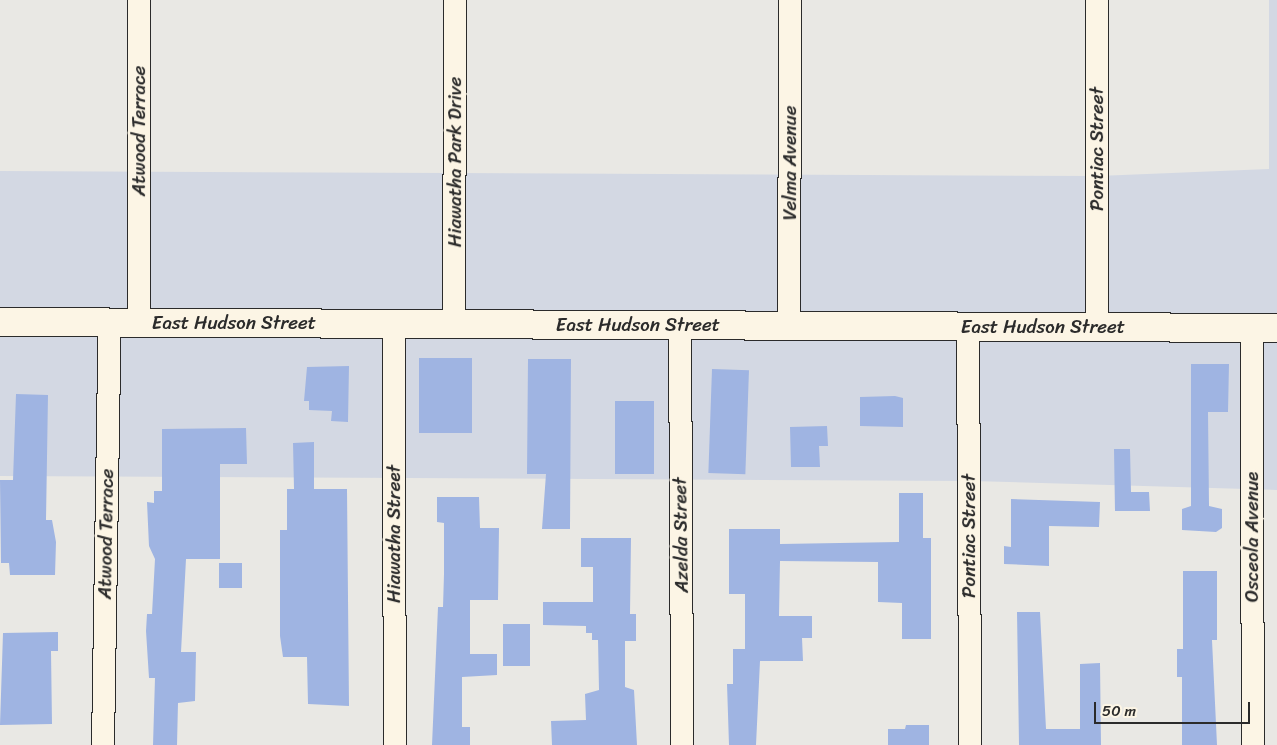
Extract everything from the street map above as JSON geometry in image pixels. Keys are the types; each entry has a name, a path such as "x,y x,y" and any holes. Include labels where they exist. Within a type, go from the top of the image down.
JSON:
{"main road":[{"name":"East Hudson Street","path":"0,322 1264,328"}],"street":[{"name":"Atwood Terrace","path":"139,0 139,322"},
{"name":"Hiawatha Park Drive","path":"454,324 455,0"},
{"name":"Velma Avenue","path":"789,326 790,0"},
{"name":"Pontiac Street","path":"1097,0 1097,328"},
{"name":"Atwood Terrace","path":"103,745 110,322"},
{"name":"Hiawatha Street","path":"394,324 395,745"},
{"name":"Azelda Street","path":"680,326 682,745"},
{"name":"Pontiac Street","path":"968,327 970,745"},
{"name":"Osceola Avenue","path":"1253,745 1264,328"}],"shaded area":[{"path":"1269,0 1277,0 1277,490 972,481 0,476 0,171 1098,176 1269,169"}],"building":[{"path":"419,358 472,358 472,433 419,433"},
{"path":"528,359 571,359 570,529 542,529 546,474 527,474"},
{"path":"1191,364 1229,364 1228,412 1208,412 1209,506 1222,509 1222,528 1216,532 1182,530 1182,509 1191,506"},
{"path":"349,366 348,422 331,421 332,411 309,410 309,401 304,401 307,367"},
{"path":"712,369 749,370 745,474 708,473"},
{"path":"16,394 48,395 46,520 52,520 56,542 55,575 10,575 9,563 1,563 0,480 13,480"},
{"path":"895,396 903,398 903,427 860,426 860,397"},
{"path":"615,401 654,401 654,474 615,474"},
{"path":"827,426 828,446 819,446 820,467 791,467 790,427"},
{"path":"246,428 247,464 220,464 220,559 186,559 181,652 196,652 195,701 178,703 177,745 153,745 155,678 149,678 146,631 147,614 152,614 155,559 149,546 147,502 154,503 154,491 162,491 162,429"},
{"path":"314,442 314,489 347,489 349,706 308,704 307,657 283,657 280,636 280,530 287,530 287,489 294,489 293,443"},
{"path":"1114,449 1130,449 1131,492 1149,492 1150,511 1115,511"},
{"path":"899,493 923,493 923,538 931,538 931,639 902,639 902,603 878,602 878,562 780,561 779,616 812,616 812,638 802,638 803,661 760,661 756,745 729,745 727,684 733,684 733,649 745,649 745,594 729,594 729,529 780,529 780,544 899,542"},
{"path":"437,497 479,497 480,528 499,528 498,600 470,600 470,654 497,654 497,675 462,677 462,727 470,727 470,745 432,745 438,607 443,607 444,574 444,523 437,522"},
{"path":"1011,499 1100,502 1099,527 1049,526 1049,566 1004,564 1004,546 1011,547"},
{"path":"581,538 631,538 630,614 636,614 636,641 625,641 625,687 634,690 637,745 552,745 551,721 586,720 585,694 599,690 598,640 592,640 592,633 586,633 586,626 543,625 543,602 593,602 593,567 581,567"},
{"path":"219,563 242,563 242,588 219,588"},
{"path":"1183,571 1217,571 1217,640 1212,640 1217,745 1182,745 1182,677 1177,677 1177,649 1183,649"},
{"path":"1017,612 1040,612 1046,729 1080,729 1080,664 1100,663 1101,745 1019,745"},
{"path":"503,624 530,624 530,666 503,666"},
{"path":"58,632 58,651 51,651 52,724 0,725 3,633"},
{"path":"906,725 929,725 929,745 888,745 888,729 905,729"}]}
